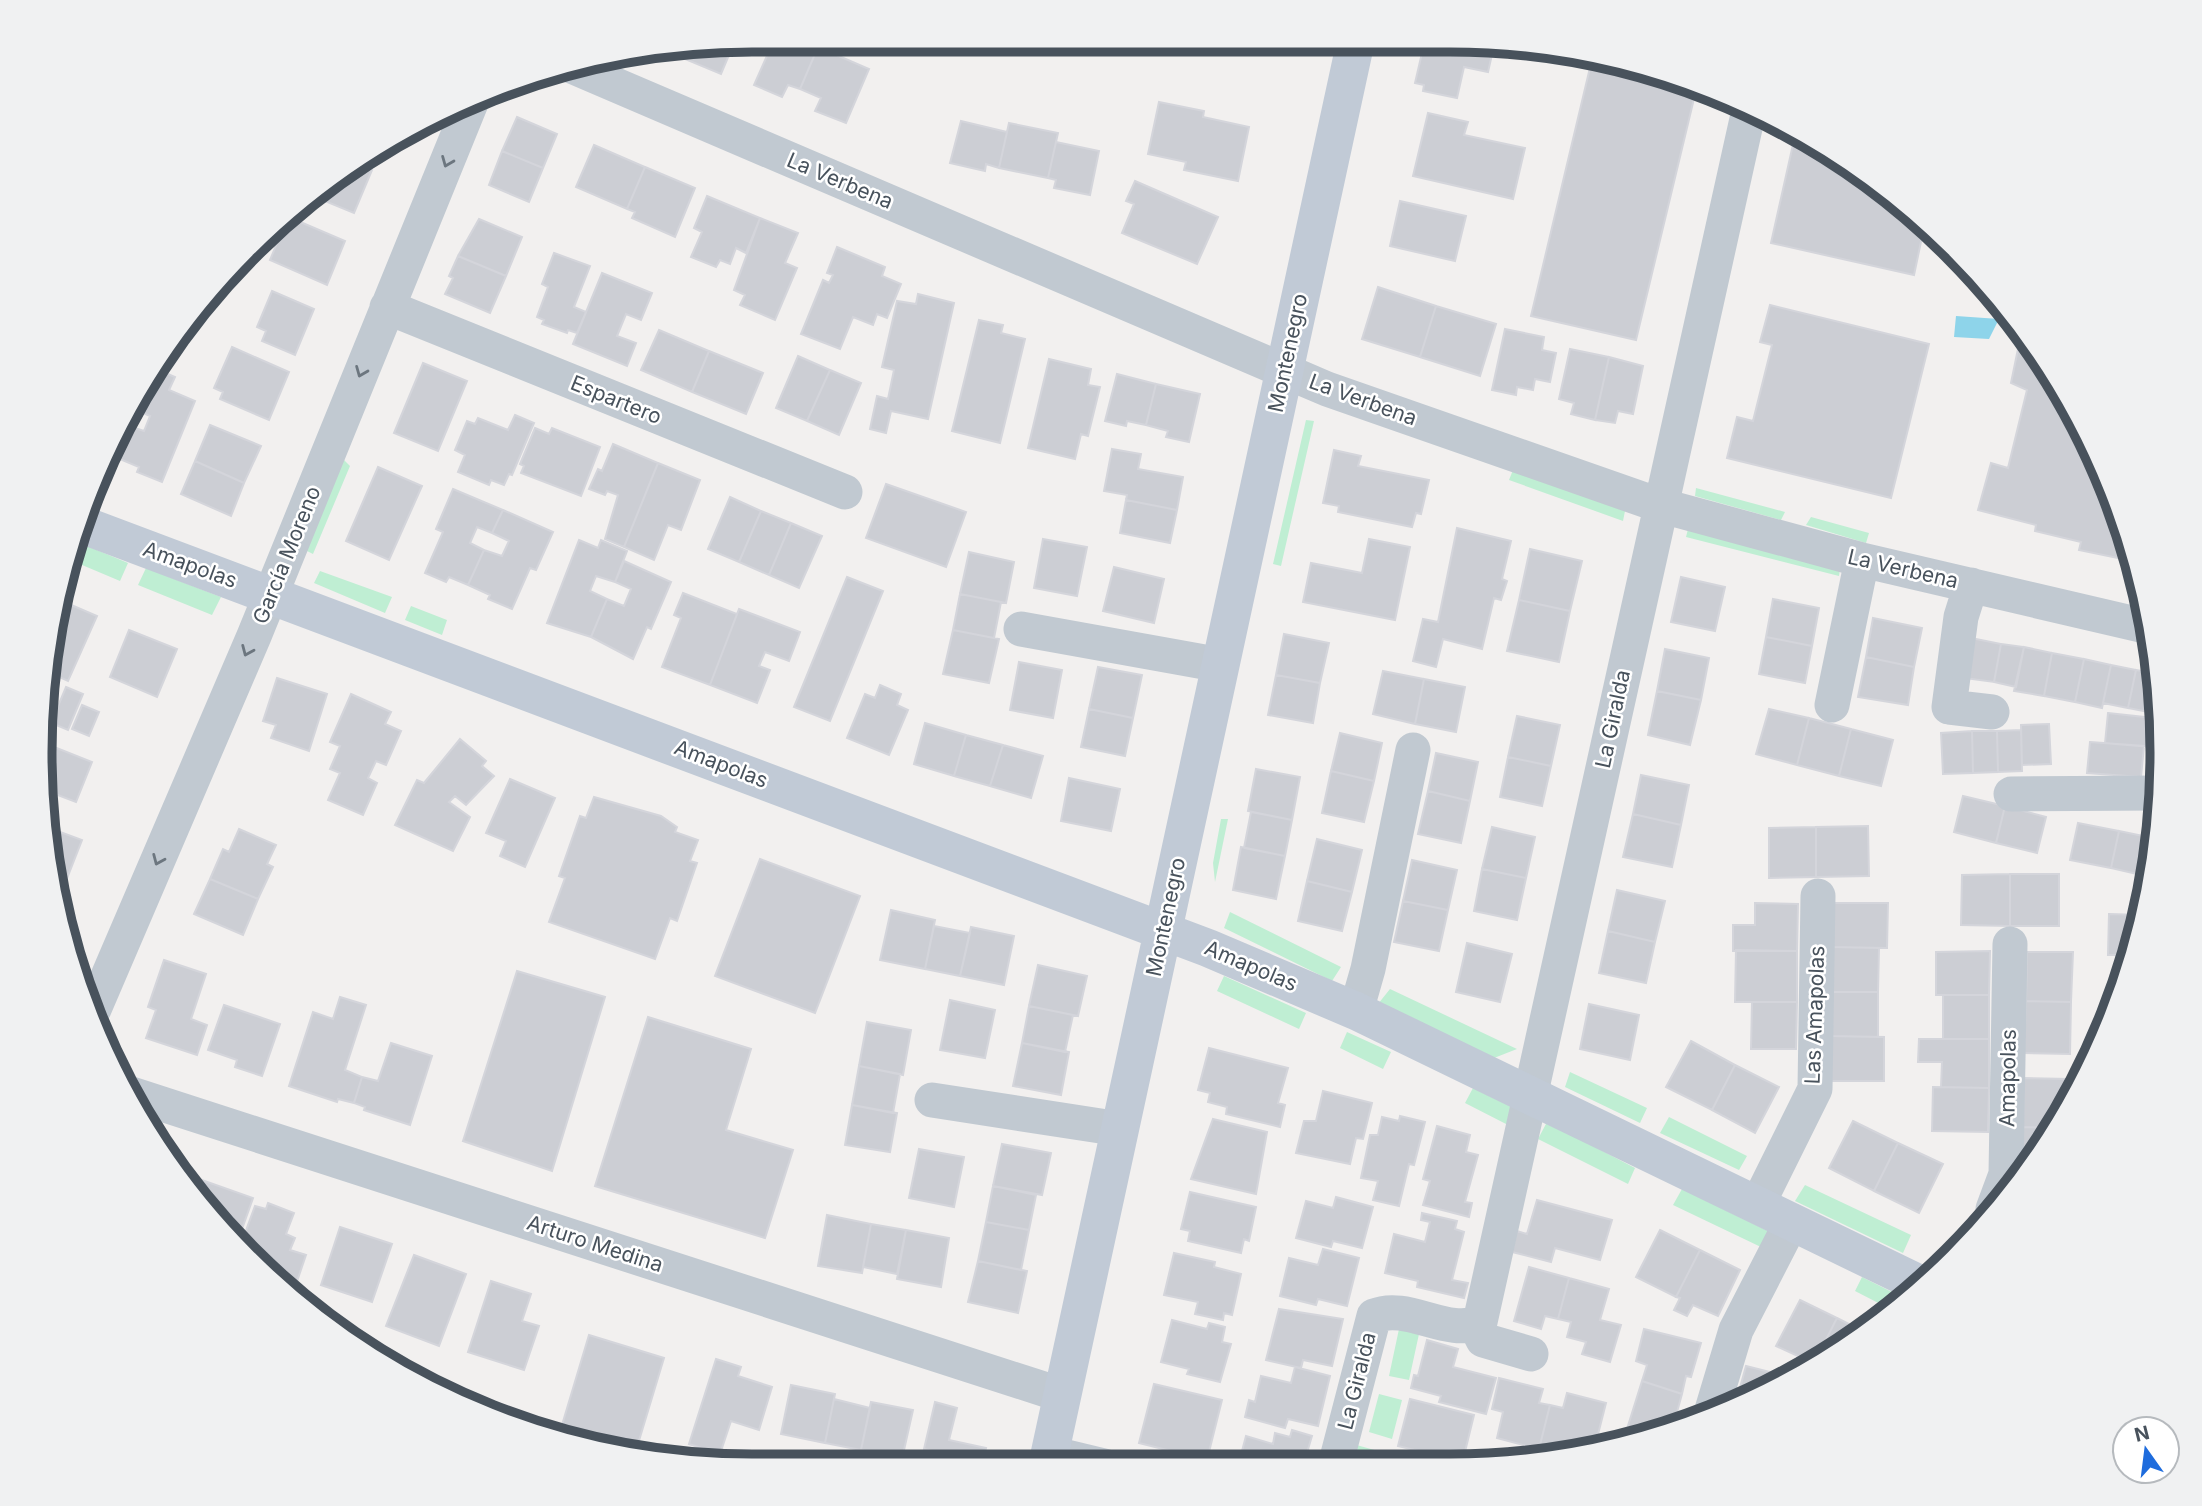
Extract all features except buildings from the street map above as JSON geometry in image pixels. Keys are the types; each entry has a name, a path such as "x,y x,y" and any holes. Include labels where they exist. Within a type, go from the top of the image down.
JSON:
{"street":[{"name":"Montenegro","path":"1049,1454 1353,52"},
{"name":"La Verbena","path":"587,73 1284,371 1659,505 1862,560 2137,624"},
{"name":"García Moreno","path":"98,1000 270,595 467,114"},
{"name":"La Giralda","path":"1338,1454 1374,1316 1388,1310 1467,1327 1480,1322 1659,505 1747,119"},
{"name":"Espartero","path":"387,307 845,492"},
{"name":"Amapolas","path":"90,528 1163,930 1356,1011 1911,1280"},
{"path":"1832,705 1862,560"},
{"path":"1971,585 1961,617 1950,707 1992,712"},
{"path":"1021,629 1221,665"},
{"path":"1356,1011 1368,969 1413,750"},
{"path":"2011,794 2148,793"},
{"name":"Las Amapolas","path":"1758,1204 1815,1088 1818,896"},
{"name":"Amapolas","path":"2003,1181 2006,1174 2010,944"},
{"name":"Arturo Medina","path":"143,1098 1062,1395"},
{"path":"932,1100 1120,1129"},
{"path":"1715,1401 1736,1330 1792,1221"},
{"path":"1475,1324 1483,1340 1531,1354"}],"green space":[{"path":"1306,420 1314,421 1281,566 1273,564"},
{"path":"342,458 350,466 313,554 303,549"},
{"path":"1513,470 1625,511 1623,521 1509,480"},
{"path":"1696,488 1785,512 1781,520 1695,496"},
{"path":"1811,517 1869,533 1866,543 1806,525"},
{"path":"1688,529 1840,569 1839,576 1686,537"},
{"path":"85,545 128,563 120,581 79,564"},
{"path":"146,568 221,597 212,615 138,585"},
{"path":"320,571 392,597 385,613 314,583"},
{"path":"411,606 447,620 442,635 405,620"},
{"path":"1221,819 1228,819 1215,882 1213,863"},
{"path":"1230,912 1341,967 1332,981 1224,928"},
{"path":"1224,976 1306,1013 1299,1029 1217,991"},
{"path":"1390,989 1517,1049 1494,1058 1378,1004"},
{"path":"1347,1032 1391,1052 1383,1069 1340,1048"},
{"path":"1570,1072 1647,1108 1640,1123 1565,1087"},
{"path":"1473,1088 1516,1109 1508,1125 1465,1103"},
{"path":"1669,1117 1747,1156 1739,1170 1660,1133"},
{"path":"1547,1122 1635,1168 1628,1184 1538,1139"},
{"path":"1805,1185 1911,1235 1903,1253 1795,1201"},
{"path":"1682,1189 1770,1232 1763,1248 1673,1205"},
{"path":"1862,1277 1895,1293 1881,1304 1855,1291"},
{"path":"1399,1329 1419,1334 1409,1380 1389,1376"},
{"path":"1379,1394 1402,1400 1392,1439 1369,1432"},
{"path":"1353,1444 1385,1453 1385,1454 1350,1454"}],"water":[{"path":"1956,316 1999,319 1989,339 1954,337"}]}
